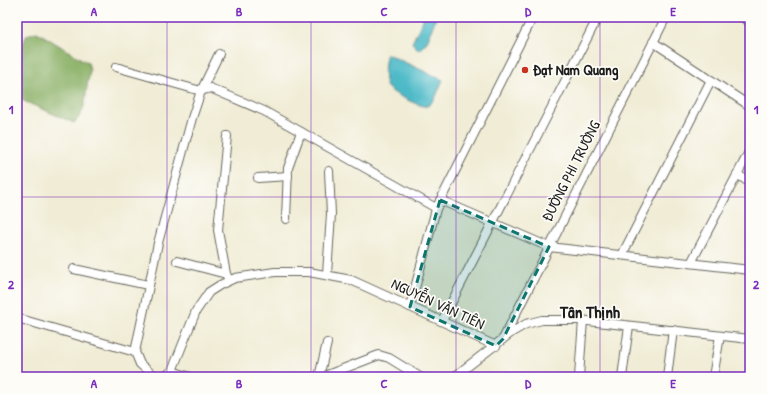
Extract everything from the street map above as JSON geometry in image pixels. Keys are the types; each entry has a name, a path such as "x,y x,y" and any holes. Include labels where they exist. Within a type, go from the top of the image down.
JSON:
{"street":[{"path":"410,307 438,204 533,17"},
{"path":"442,322 598,17"},
{"name":"ĐƯỜNG PHI TRƯỜNG","path":"503,339 666,17"},
{"path":"742,17 750,22"},
{"path":"653,42 750,106"},
{"path":"155,377 140,364 134,352 148,285 192,118 202,91 219,54"},
{"path":"116,67 202,91 210,88 246,102 438,204 493,223 549,247 750,270"},
{"path":"622,255 711,80"},
{"path":"286,219 288,168 301,132"},
{"path":"177,261 227,277 218,230 227,136"},
{"path":"691,263 750,150"},
{"path":"327,274 331,214 329,171"},
{"path":"737,174 750,183"},
{"path":"258,178 288,176"},
{"path":"74,269 148,285"},
{"name":"NGUYỄN VĂN TIÊN","path":"172,371 199,306 214,288 227,277 275,272 298,271 327,274 355,282 496,346 503,339 523,326 534,322 556,319 583,320 750,339"},
{"path":"17,318 134,352"},
{"path":"579,377 583,320"},
{"path":"622,377 629,326"},
{"path":"667,377 673,330"},
{"path":"713,377 720,336"},
{"path":"320,377 327,343"},
{"path":"454,377 496,346"},
{"path":"320,377 380,355 389,358 420,377"},
{"path":"164,377 172,371 190,377"}],"highlighted area":[{"path":"440,200 549,247 503,339 496,346 410,307"}],"green space":[{"path":"37,32 88,63 90,72 85,102 78,119 74,123 17,98 17,54 27,35"}],"water":[{"path":"424,17 436,17 427,42 419,50 412,43"},
{"path":"387,54 443,80 435,98 430,104 427,106 419,105 387,87 384,70"}],"place":[{"name":"Đạt Nam Quang","path":"525,70"}],"district":[{"name":"Tân Thịnh","path":"590,312"}]}
